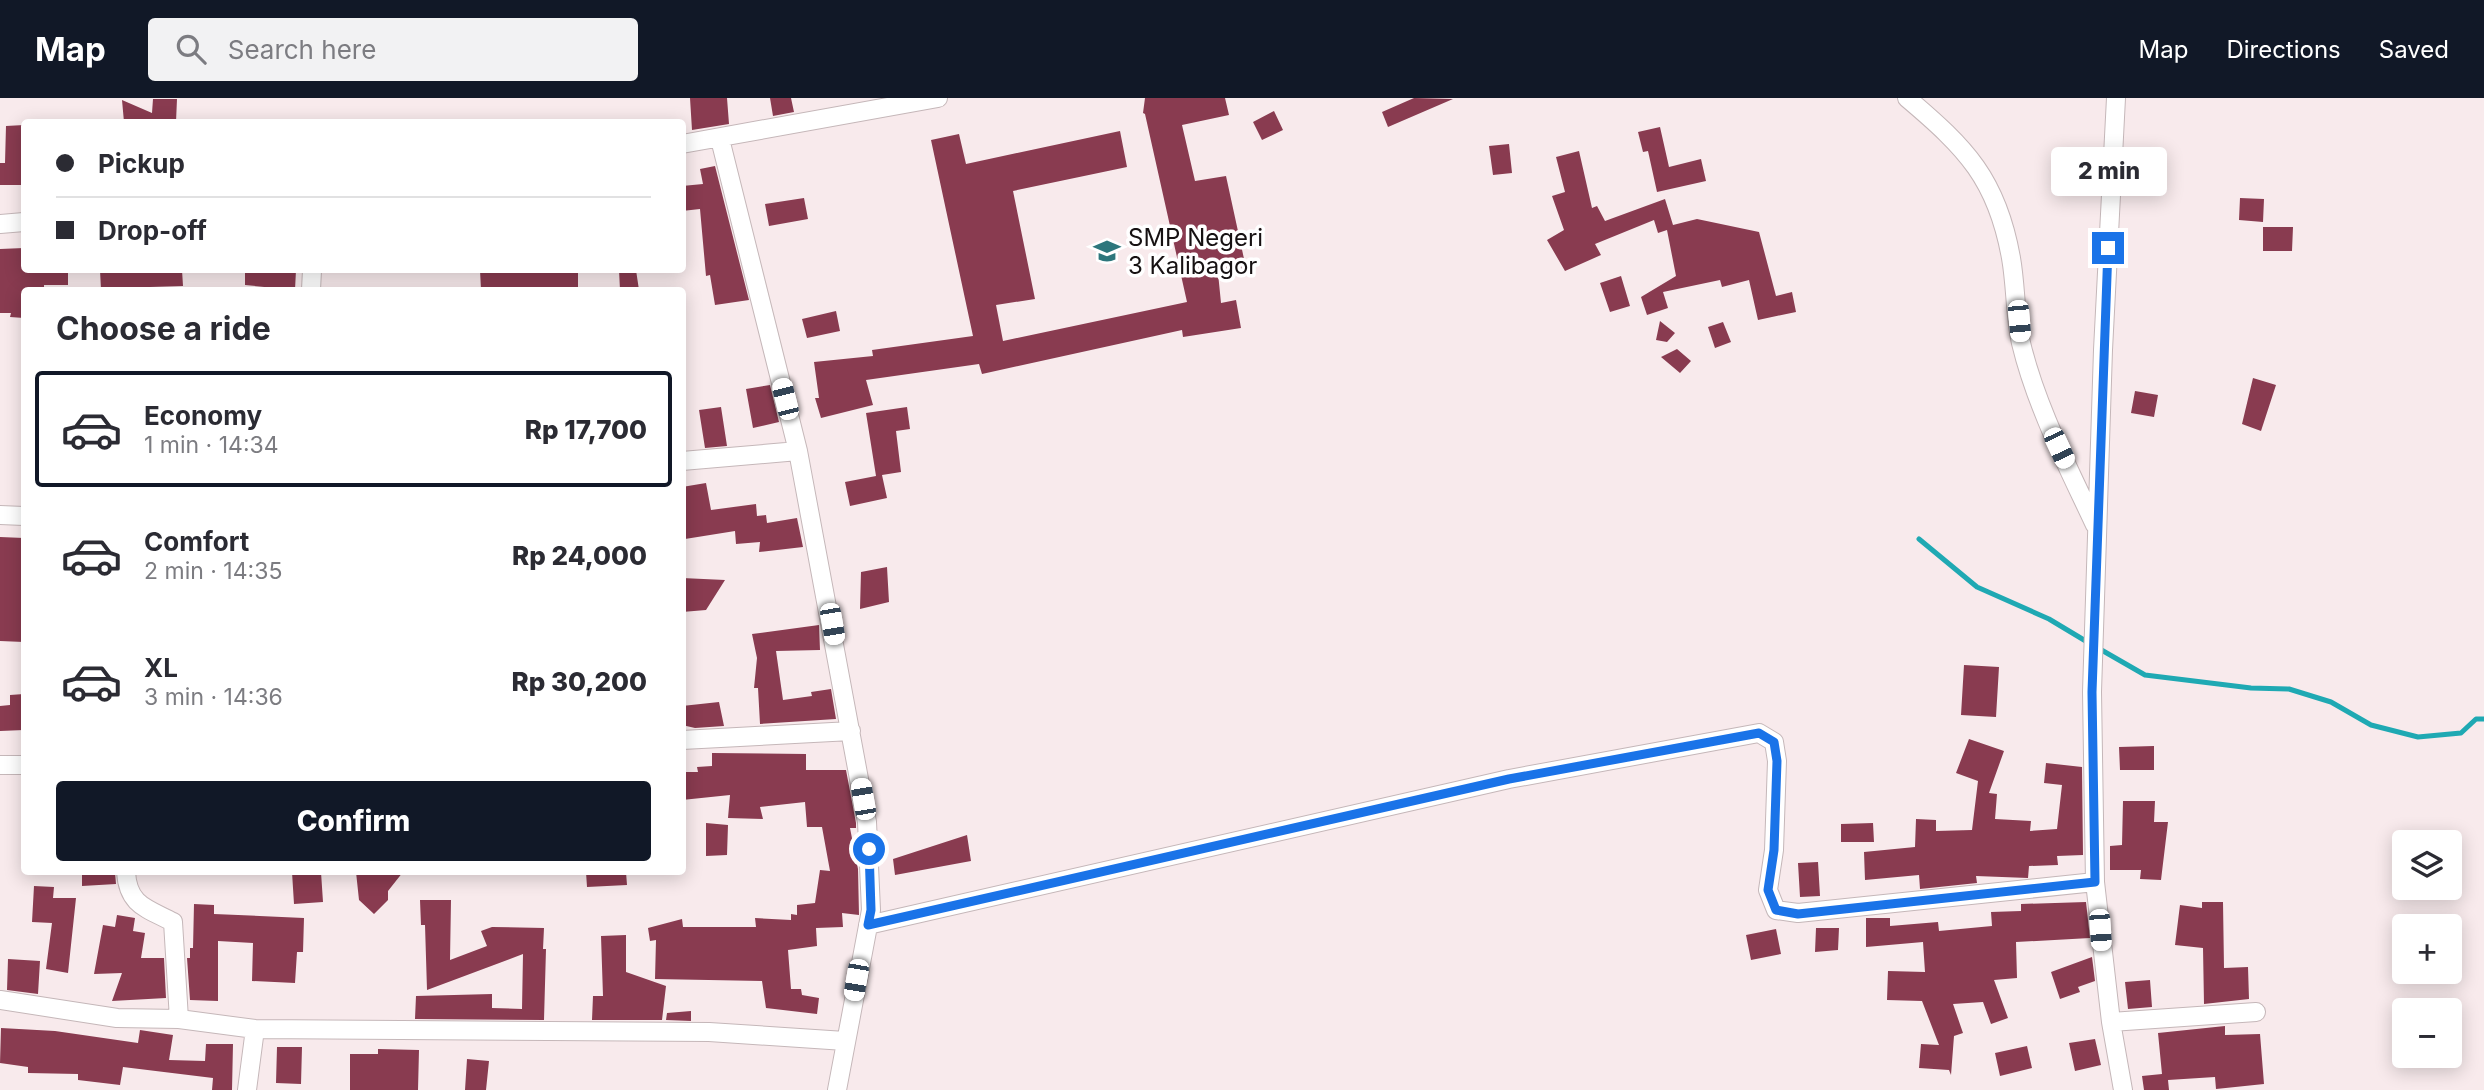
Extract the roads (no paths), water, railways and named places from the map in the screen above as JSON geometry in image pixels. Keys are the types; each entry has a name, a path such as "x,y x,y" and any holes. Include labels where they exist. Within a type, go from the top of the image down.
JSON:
{"street":[{"path":"686,143 938,98"},
{"path":"1908,98 1957,140 1992,190 2011,257 2021,341 2059,448 2097,528"},
{"path":"2116,98 2092,692 2095,882 2110,1022 2123,1090"},
{"path":"720,139 798,451 866,822 871,888 868,925 837,1090"},
{"path":"0,224 21,222"},
{"path":"686,461 798,451"},
{"path":"0,515 21,516"},
{"path":"686,740 851,731"},
{"path":"868,925 1509,779 1759,733 1774,742 1777,761 1774,850 1768,890 1776,910 1798,914 2095,882"},
{"path":"0,765 21,765"},
{"path":"126,875 127,889 133,899 173,922 179,1019"},
{"path":"0,1000 117,1018 179,1019 254,1029 709,1032 845,1041"},
{"path":"2110,1022 2256,1012"},
{"path":"247,1090 254,1029"}],"waterway":[{"path":"1919,539 1977,587 2049,619 2089,643"},
{"path":"2098,648 2145,675 2251,688 2289,689 2331,702 2371,725 2418,737 2461,733 2476,719 2484,719"}],"place":[{"name":"SMP Negeri 3 Kalibagor","path":"1107,251"}]}
